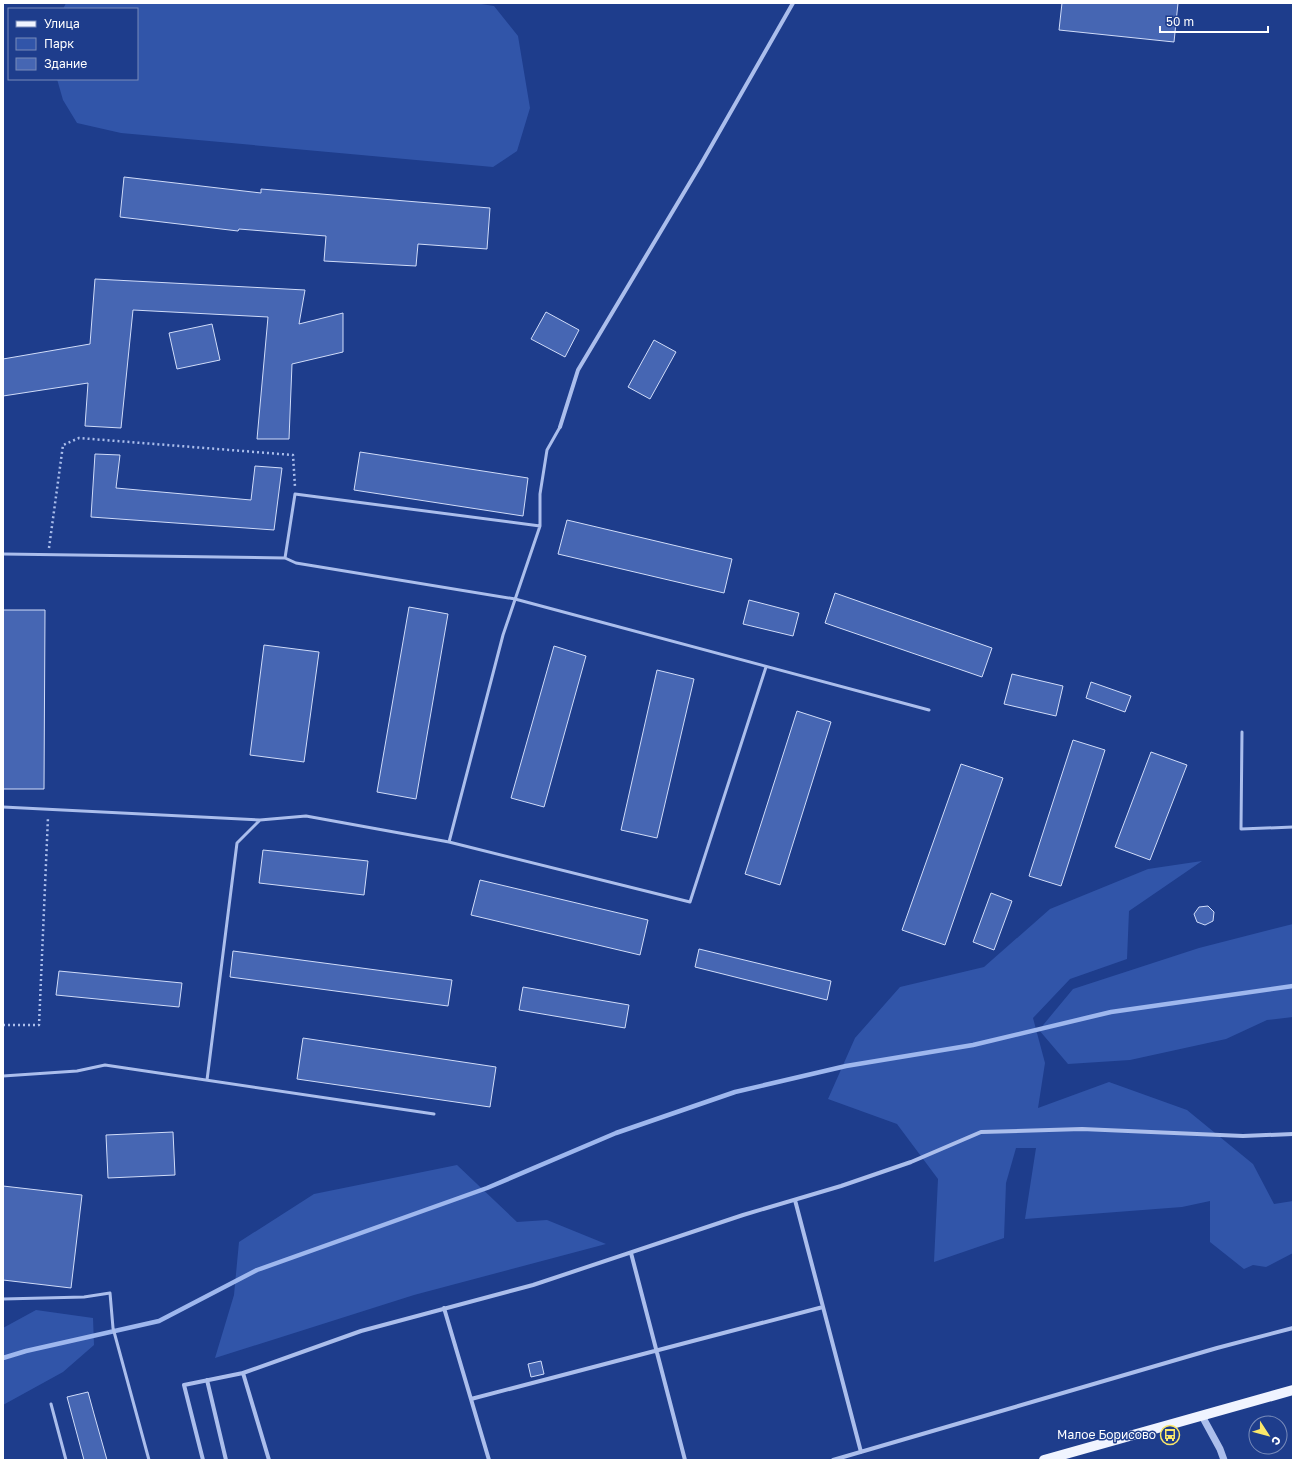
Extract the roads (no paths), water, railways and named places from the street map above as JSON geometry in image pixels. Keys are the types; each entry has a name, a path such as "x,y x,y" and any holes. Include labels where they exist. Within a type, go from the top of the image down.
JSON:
{"main road":[{"path":"1044,1460 1293,1390"}],"street":[{"path":"560,427 578,370 701,164 793,3"},
{"path":"203,1460 184,1385 243,1373 362,1331 533,1285 743,1215 841,1186 910,1162 981,1132 1082,1129 1243,1136 1293,1134"},
{"path":"795,1200 861,1452"},
{"path":"631,1253 685,1460"},
{"path":"471,1398 823,1307"},
{"path":"444,1308 489,1460"},
{"path":"833,1460 1217,1348 1293,1328"},
{"path":"243,1373 269,1460"},
{"path":"207,1380 226,1460"},
{"path":"1202,1416 1220,1449 1224,1460"}],"lane":[{"path":"449,842 503,635 540,526 540,494 547,450 560,427"},
{"path":"285,558 295,494 540,526"},
{"path":"3,554 285,558 296,563 515,599 929,710"},
{"path":"3,807 260,820 306,816 449,842 690,902 766,667"},
{"path":"1242,732 1241,829 1293,827"},
{"path":"207,1080 237,843 260,820"},
{"path":"3,1076 77,1071 104,1065 434,1114"},
{"path":"3,1299 84,1297 110,1294 113,1330 148,1460"},
{"path":"51,1404 66,1460"}],"waterway":[{"path":"3,1358 26,1351 159,1321 257,1270 487,1188 616,1133 735,1092 846,1066 973,1045 1111,1012 1293,986"}],"place":[{"name":"Малое Борисово","path":"1170,1435"}]}
